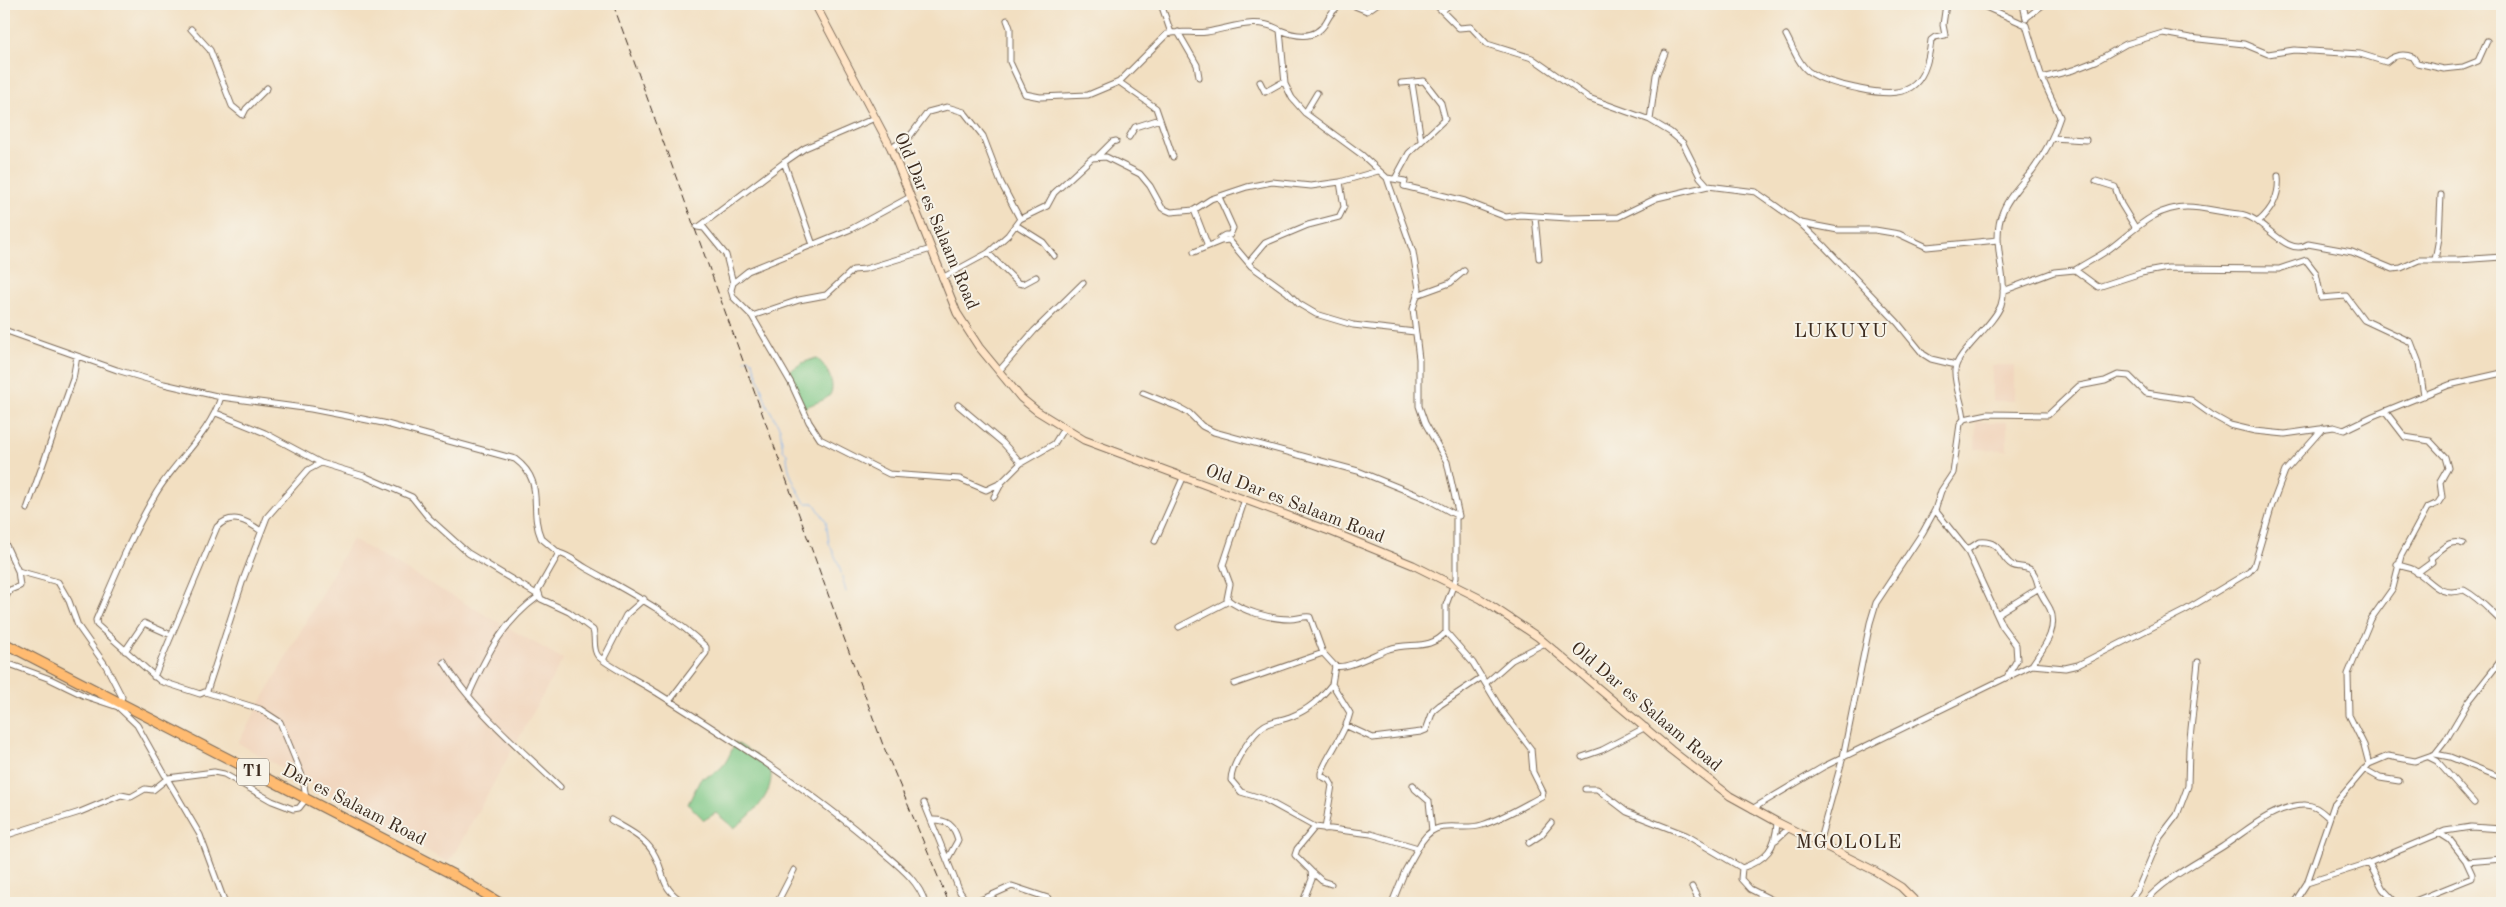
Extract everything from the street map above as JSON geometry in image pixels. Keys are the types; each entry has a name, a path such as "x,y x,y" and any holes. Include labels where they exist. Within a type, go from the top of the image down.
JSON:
{"highway":[{"name":"Dar es Salaam Road","path":"4,643 119,705 454,875 500,903"}],"street":[{"name":"Old Dar es Salaam Road","path":"815,4 891,148 942,278 963,323 979,347 1021,398 1084,440 1332,532 1453,584 1497,608 1545,642 1678,756 1752,809 1875,871 1901,887 1917,903"},
{"path":"1162,4 1171,33"},
{"path":"1007,20 1010,28 1010,62 1027,96 1088,95 1120,82 1163,38 1171,33 1206,32 1247,23 1262,23 1292,35 1306,36 1321,29 1334,9 1342,4"},
{"path":"1350,4 1366,11 1377,4"},
{"path":"1435,4 1458,28 1471,27 1487,44 1532,58 1589,98 1650,120 1683,143 1700,177 1708,186"},
{"path":"1442,11 1450,4"},
{"path":"1733,5 1743,4"},
{"path":"1786,35 1802,64 1817,76 1840,85 1878,93 1901,92 1910,88 1924,74 1928,62 1930,40 1934,36 1945,36 1943,25 1946,4"},
{"path":"1979,4 2026,25"},
{"path":"1964,419 1963,402 1956,380 1956,365 1994,319 2002,305 2003,291 1998,240 1999,222 2007,203 2033,169 2052,138 2060,112 2042,78 2026,25 2023,4"},
{"path":"2026,18 2044,4"},
{"path":"192,28 210,50 232,106 243,115 246,109 267,88"},
{"path":"1280,30 1284,84 1292,98 1305,113 1347,143 1387,178 1404,181 1404,186 1465,201 1506,217 1520,214 1536,217 1618,217 1657,198 1708,186 1756,192 1800,223 1897,322 1923,354 1931,359 1956,365"},
{"path":"1178,32 1196,66 1199,78"},
{"path":"2042,78 2089,64 2126,44 2160,33 2244,44 2268,54 2294,50 2360,54 2386,62 2393,56 2406,55 2414,57 2416,63 2444,69 2463,67 2478,61 2487,41"},
{"path":"1650,120 1656,75 1664,53"},
{"path":"1395,179 1404,160 1421,140 1444,121 1444,109 1424,81 1401,83"},
{"path":"1120,82 1156,108 1173,157"},
{"path":"1260,82 1265,92 1282,83 1284,84"},
{"path":"1412,83 1421,140"},
{"path":"1305,113 1317,93"},
{"path":"891,148 910,136 928,112 946,108 964,112 983,136 1001,183 1020,219"},
{"path":"875,118 814,144 784,162 698,227 704,228 726,255 733,283 731,290 733,297 752,316 791,383 808,422 825,442 849,452 858,459 888,474 960,480 986,490 1001,483"},
{"path":"1130,137 1136,127 1160,119"},
{"path":"2052,138 2086,140"},
{"path":"1098,156 1112,142 1116,141"},
{"path":"942,278 988,253 1026,214 1048,206 1054,193 1092,158 1098,156 1106,157 1140,174 1150,186 1162,208 1171,212 1194,210 1219,197 1247,187 1272,182 1311,186 1340,182 1378,171"},
{"path":"784,162 813,245"},
{"path":"2258,222 2276,201 2278,176"},
{"path":"1143,393 1190,413 1202,426 1214,432 1358,471 1427,500 1459,516 1447,462 1421,414 1418,391 1419,359 1413,309 1419,290 1413,252 1387,178"},
{"path":"2096,180 2115,187 2121,204 2135,226"},
{"path":"1249,262 1265,243 1308,225 1339,217 1344,207 1340,182"},
{"path":"2435,260 2439,238 2441,194"},
{"path":"733,283 748,271 868,221 910,197"},
{"path":"1219,197 1233,228 1230,235 1225,234 1220,238"},
{"path":"2003,291 2054,272 2075,270 2108,250 2135,226 2158,213 2186,207 2204,208 2233,215 2239,214 2258,222 2286,244 2295,247 2308,244 2352,252 2392,268 2401,268 2419,260 2502,257"},
{"path":"1194,210 1208,246"},
{"path":"1536,217 1539,258"},
{"path":"1800,223 1838,230 1875,230 1899,234 1927,247 1998,240"},
{"path":"1016,224 1043,242 1054,256"},
{"path":"1194,252 1228,240 1249,262 1299,304 1316,314 1353,325 1415,332"},
{"path":"752,316 799,300 826,295 851,271 865,269 931,248"},
{"path":"988,253 1018,282 1023,284 1036,277"},
{"path":"2075,270 2098,287 2140,273 2168,268 2279,269 2306,260 2316,273 2321,298 2346,296 2364,320 2411,342 2419,363 2424,396"},
{"path":"1417,295 1450,283 1464,271"},
{"path":"999,372 1034,331 1083,283"},
{"path":"4,330 164,384 221,397 311,409 383,423 502,454 515,460 526,467 532,477 541,538 559,553 570,556 584,567 644,599 698,639 707,650 670,700"},
{"path":"26,509 74,379 77,356"},
{"path":"1819,843 1843,757 1870,622 1876,603 1935,510 1941,491 1953,473 1960,424 1964,419 1988,414 2048,415 2079,386 2105,381 2118,375 2129,376 2146,394 2191,400 2212,415 2235,426 2279,434 2334,427 2344,430 2385,411 2460,381 2502,373"},
{"path":"4,836 80,812 121,795 131,797 145,789 152,790 168,778 194,776 205,772 224,774 272,801 293,809 299,808 306,799 303,778 280,722 260,710 205,692 200,694 176,688 154,677 97,624 96,620 121,563 156,493 172,470 193,448 216,413 221,397"},
{"path":"958,405 1003,442 1021,463"},
{"path":"2369,764 2364,745 2349,715 2347,678 2371,618 2393,588 2397,564 2427,508 2438,503 2442,497 2440,482 2448,468 2445,457 2430,441 2406,437 2385,411"},
{"path":"216,413 264,432 321,464 364,476 412,498 433,522 468,553 538,596 570,612 593,630 595,651 603,660 670,700 807,791 852,826 903,870 924,897 925,903"},
{"path":"994,497 1001,483 1021,463 1054,444 1064,428"},
{"path":"1752,809 1794,783 1843,757 2032,666 2065,668 2078,665 2184,610 2249,572 2254,566 2272,505 2285,471 2324,428"},
{"path":"205,692 267,517 308,470 321,464"},
{"path":"1155,541 1183,478"},
{"path":"1245,500 1223,564 1229,580 1226,596 1229,601 1247,610 1291,620 1310,616 1322,653 1335,666 1348,666 1368,656 1402,645 1424,645 1436,641 1446,632"},
{"path":"1935,510 1968,550 1997,614 2018,653 2017,660 2006,678"},
{"path":"1392,903 1401,880 1418,848 1432,831 1452,825 1470,828 1481,826 1542,796 1543,792 1533,772 1531,749 1502,711 1482,677 1446,632 1446,605 1457,566 1456,514"},
{"path":"154,677 170,635 217,527 226,521 239,519 249,522 261,531"},
{"path":"4,541 18,570 20,586 10,590 4,600"},
{"path":"1968,550 1979,542 1996,546 2013,565 2032,571 2050,608 2052,626 2046,643 2032,666"},
{"path":"2417,573 2432,562 2431,558 2448,544 2454,542 2463,544"},
{"path":"538,596 538,590 559,553"},
{"path":"2397,564 2417,573 2437,589 2449,594 2464,590 2502,622"},
{"path":"18,570 58,582 69,602 78,626 106,666 122,697 119,705"},
{"path":"1997,614 2039,588"},
{"path":"468,694 498,635 523,608 538,596"},
{"path":"603,660 626,615 644,599"},
{"path":"1179,628 1229,601"},
{"path":"125,651 144,623 170,635"},
{"path":"1486,683 1512,660 1545,642"},
{"path":"1234,684 1322,653"},
{"path":"2432,755 2446,740 2469,701 2502,659"},
{"path":"4,662 85,696 119,705 138,724 165,775"},
{"path":"444,662 490,719 560,787"},
{"path":"2128,903 2137,891 2160,837 2177,814 2188,786 2189,748 2198,662"},
{"path":"1335,666 1332,684 1321,698 1306,710 1261,728 1238,756 1230,780 1241,792 1264,799 1315,827 1372,834 1418,848"},
{"path":"1347,726 1374,738 1421,732 1426,730 1433,711 1440,704 1482,677"},
{"path":"1325,829 1332,785 1329,780 1322,778 1321,773 1347,726 1350,713 1348,706 1332,684"},
{"path":"1582,758 1602,750 1646,727"},
{"path":"2432,755 2474,803"},
{"path":"2294,903 2307,883 2329,818 2339,796 2369,764 2388,756 2411,762 2432,755 2450,757 2502,778"},
{"path":"2364,769 2380,778 2399,781"},
{"path":"170,782 200,835 225,903"},
{"path":"1413,785 1429,801 1432,831"},
{"path":"1585,789 1597,789 1628,812 1686,836 1742,868"},
{"path":"924,803 960,892 968,903"},
{"path":"2144,903 2185,870 2255,823 2282,810 2301,805 2310,806 2329,818"},
{"path":"611,820 645,840 654,854 669,892 685,903"},
{"path":"931,820 946,821 955,828 958,840 947,860"},
{"path":"1776,840 1777,822"},
{"path":"1529,843 1540,836 1551,823"},
{"path":"1315,827 1297,849 1295,855 1322,881 1331,884"},
{"path":"2307,883 2369,863 2439,833 2471,827 2502,829"},
{"path":"1742,868 1756,862 1768,852 1776,840 1789,828"},
{"path":"2410,903 2472,878 2466,861 2450,840 2439,833"},
{"path":"2466,861 2470,863 2502,859"},
{"path":"2369,863 2383,888 2396,903"},
{"path":"1742,868 1742,879 1750,889 1778,903"},
{"path":"777,903 794,870"},
{"path":"1304,900 1312,879 1311,871"},
{"path":"974,903 1012,886 1048,898 1049,903"},
{"path":"1692,887 1700,903"}],"shaded area":[{"path":"1992,365 2014,365 2014,401 1992,401"},
{"path":"1976,422 2007,422 2007,450 1975,449"},
{"path":"352,539 563,659 449,863 238,743"}],"green space":[{"path":"816,358 829,375 832,387 831,392 827,398 804,408 787,373 802,363"},
{"path":"735,742 756,755 756,760 771,771 771,780 769,788 760,804 734,828 716,813 704,820 688,804 701,778 714,773 723,766"}],"waterway":[{"path":"745,360 749,358 753,362 767,405 780,428 783,450 787,454 790,474 795,485 805,503 814,503 826,521 829,543 839,565 846,592"}],"railway":[{"path":"613,4 883,745 949,903"}],"district":[{"name":"LUKUYU","path":"1841,332"},
{"name":"MGOLOLE","path":"1849,843"}]}
